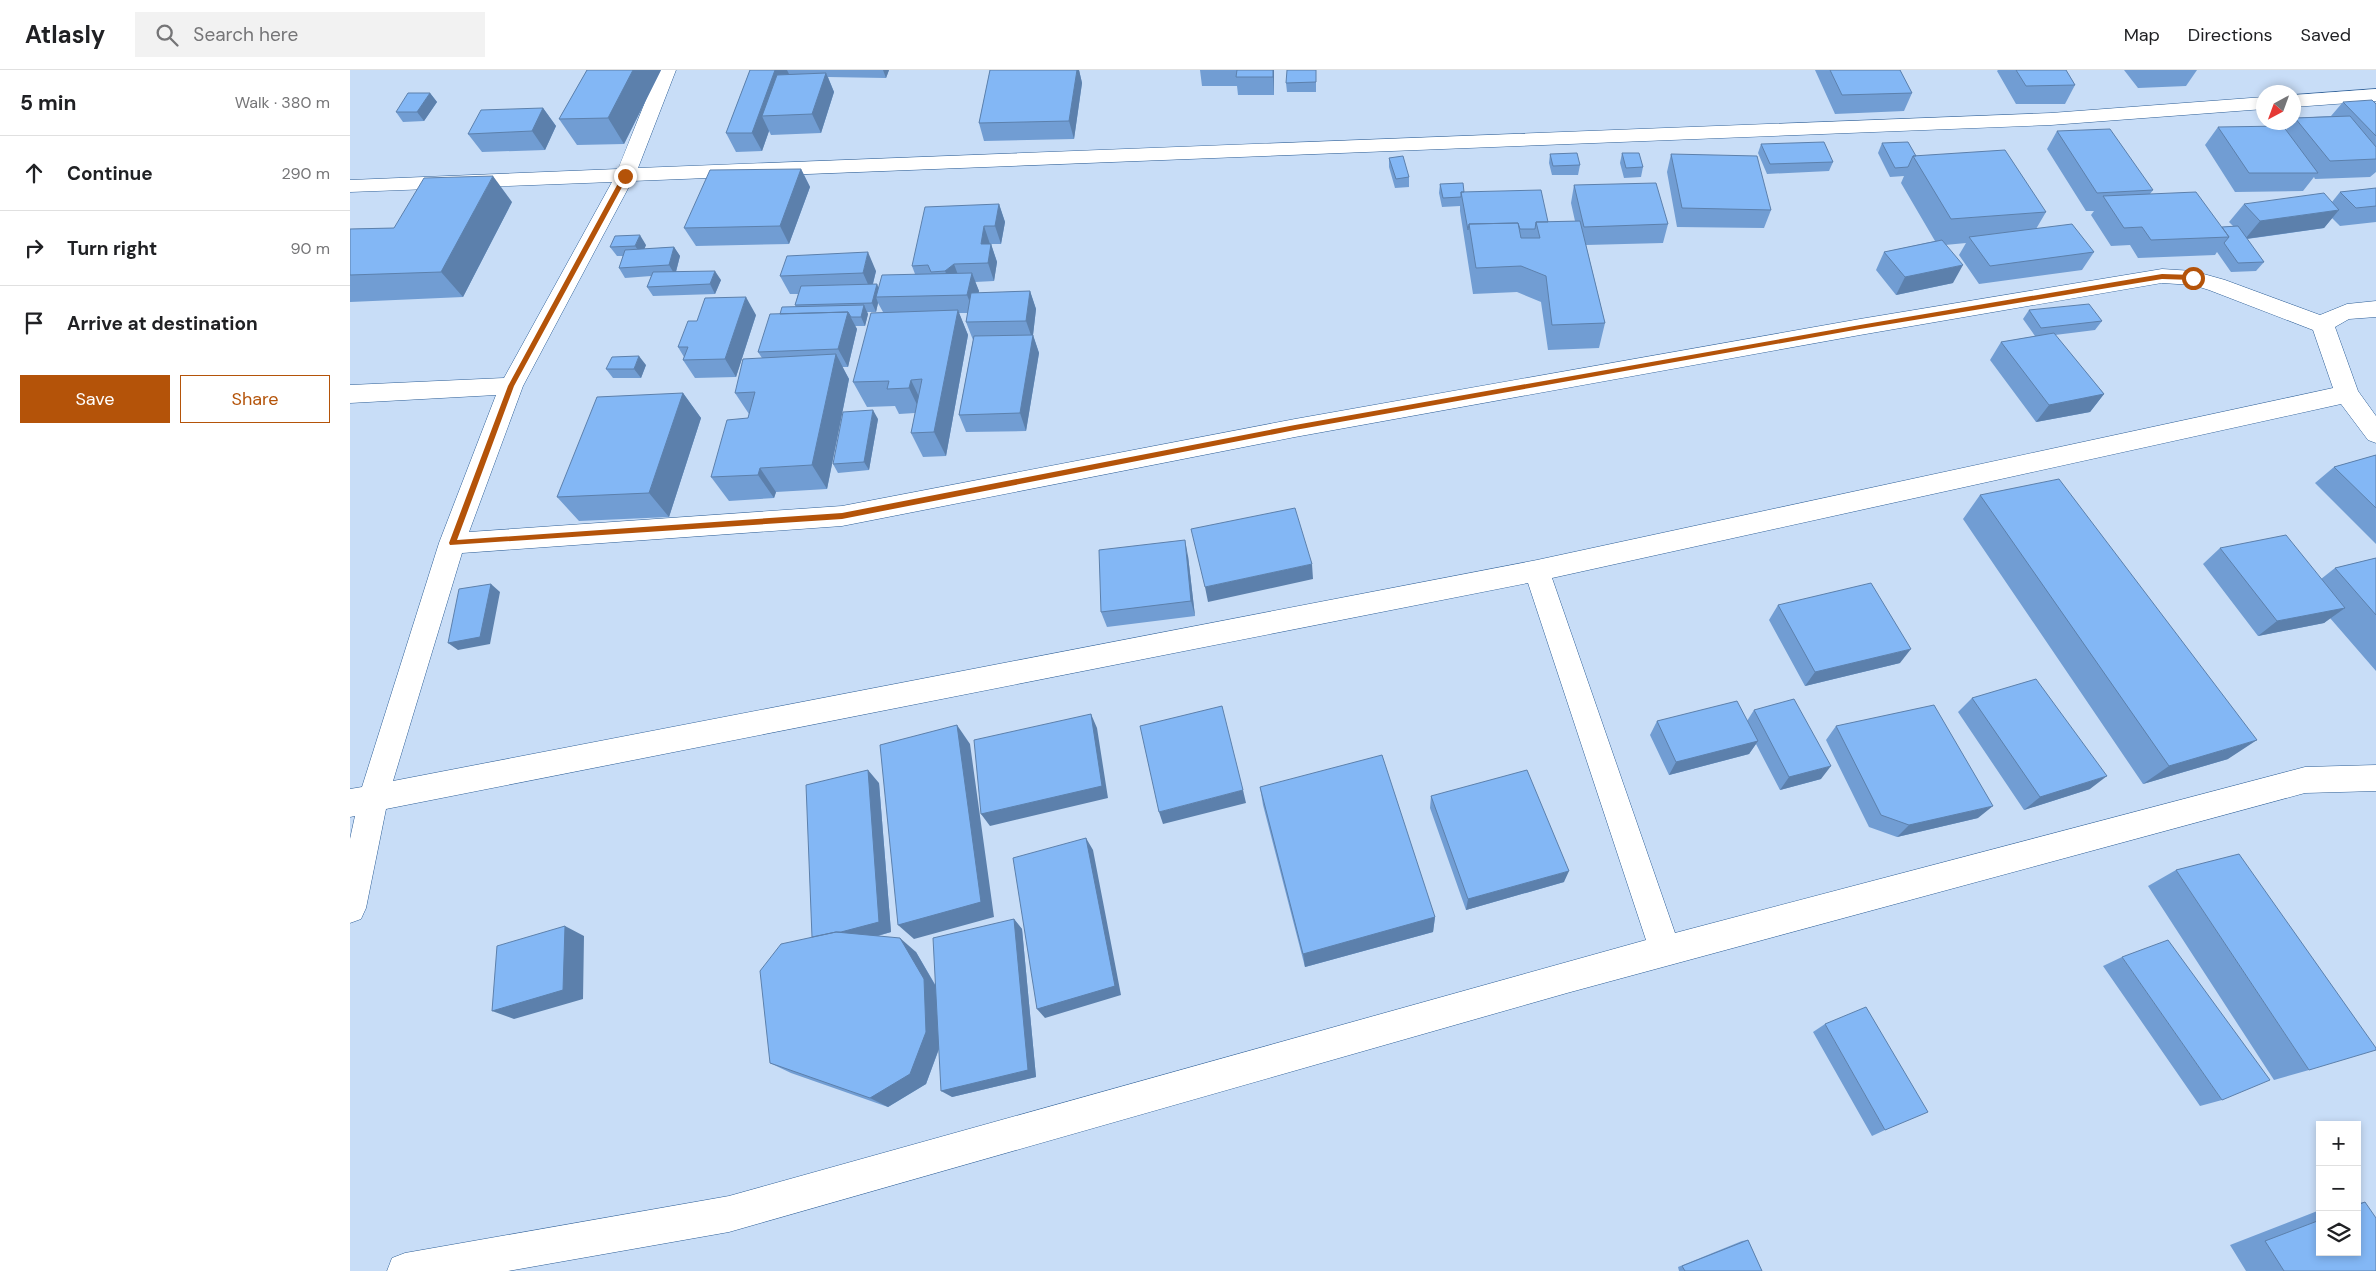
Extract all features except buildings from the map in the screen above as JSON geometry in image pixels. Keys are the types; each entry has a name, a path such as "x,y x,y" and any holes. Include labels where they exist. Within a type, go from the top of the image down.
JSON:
{"street":[{"path":"350,908 362,800 452,543 511,386 625,176 667,70"},
{"path":"2301,100 2376,95"},
{"path":"350,186 2051,119 2256,104"},
{"path":"452,543 842,516 1295,428 1841,330 2162,276 2193,278 2217,284 2322,325 2346,394 2376,434"},
{"path":"2322,325 2334,315 2376,309"},
{"path":"350,394 511,386"},
{"path":"362,800 1537,571 2346,394"},
{"path":"1537,571 1665,951"},
{"path":"405,1271 729,1214 1665,951 2305,780 2376,778"}],"route":[{"path":"625,176 511,386 452,543 842,516 1295,428 1860,327 2162,276 2193,278"}]}
